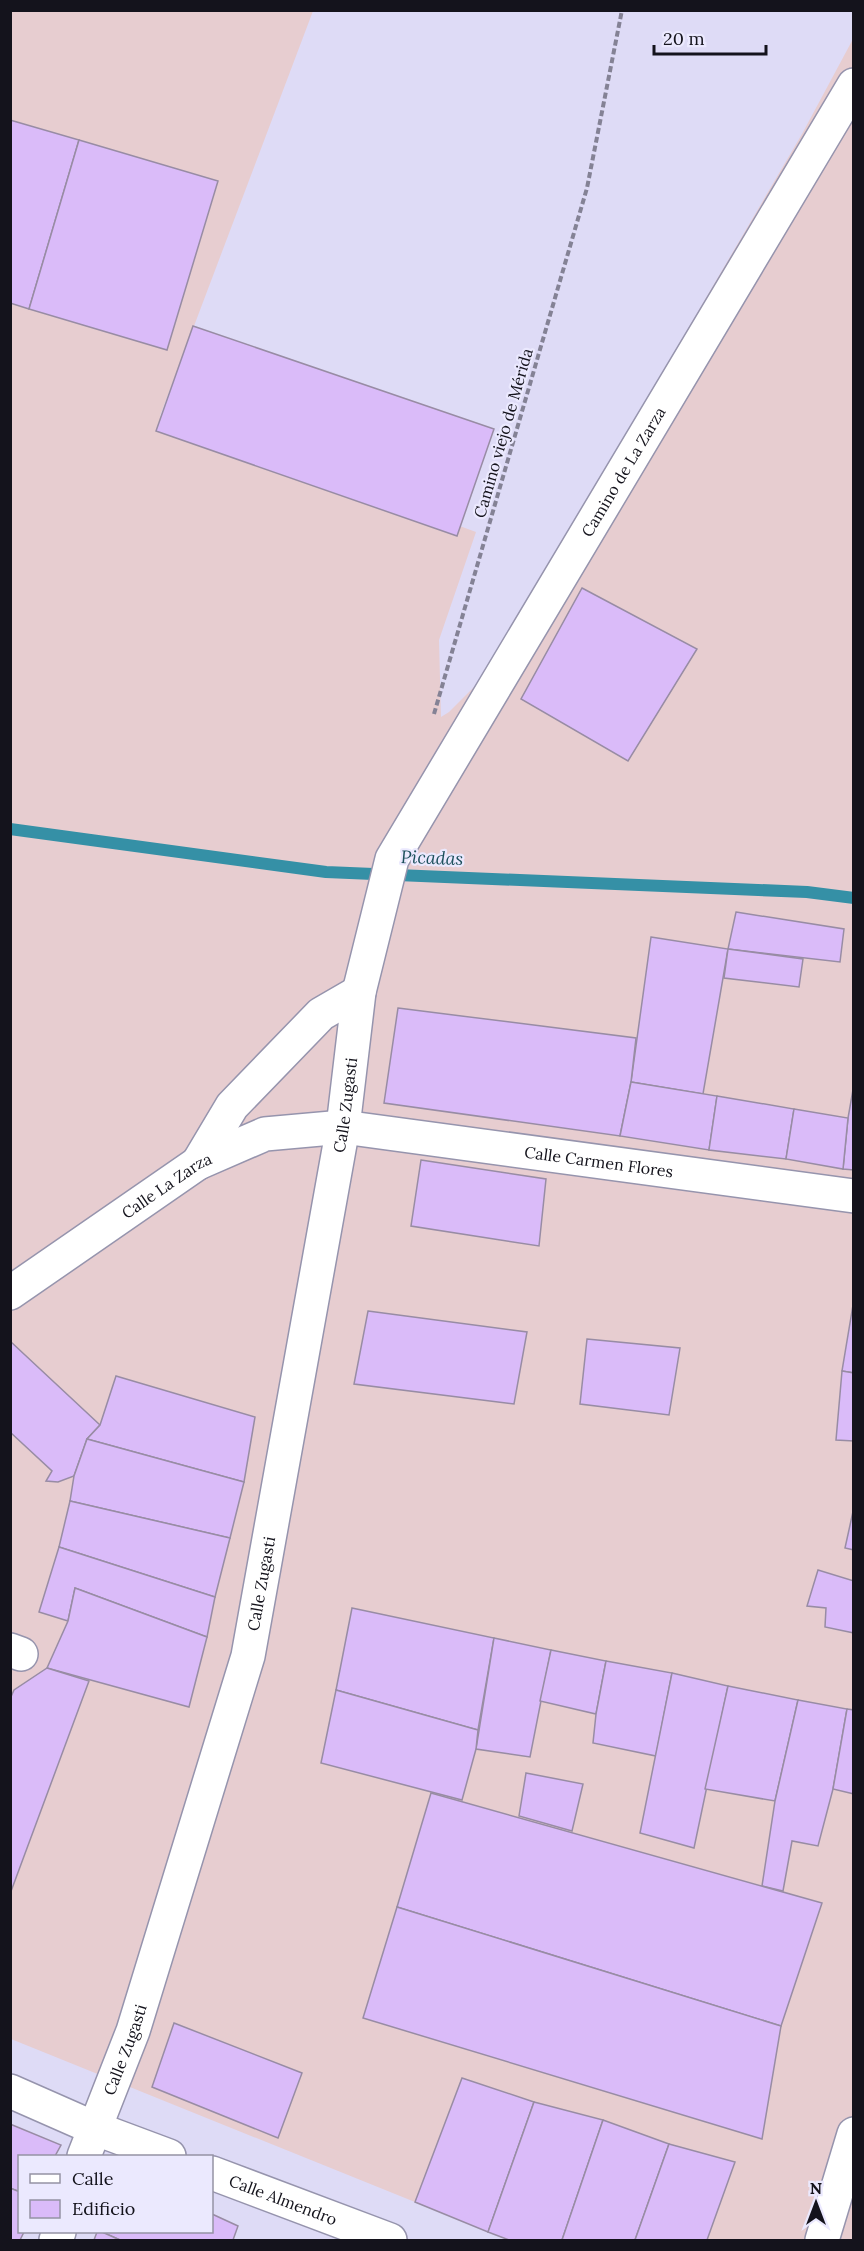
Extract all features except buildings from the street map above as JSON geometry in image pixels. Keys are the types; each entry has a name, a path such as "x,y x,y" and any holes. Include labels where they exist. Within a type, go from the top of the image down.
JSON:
{"street":[{"name":"Camino de La Zarza","path":"392,859 854,85"},
{"name":"Calle Zugasti","path":"89,2142 133,2031 248,1656 343,1127 359,992 392,859"},
{"path":"198,1164 232,1106 321,1014 359,992"},
{"name":"Calle La Zarza","path":"10,1293 198,1164 266,1134 343,1127"},
{"name":"Calle Carmen Flores","path":"343,1127 854,1196"},
{"path":"10,2091 89,2142 158,2155"},
{"path":"822,2241 854,2134"},
{"name":"Calle Almendro","path":"213,2173 390,2241"}],"path":[{"name":"Camino viejo de Mérida","path":"432,722 587,188 622,10"}],"shaded area":[{"path":"10,11 313,11 160,416 476,532 439,640 441,717 484,677 802,134 853,39 853,2240 509,2240 11,2039"}],"waterway":[{"name":"Picadas","path":"10,829 326,872 807,892 854,898"}]}
